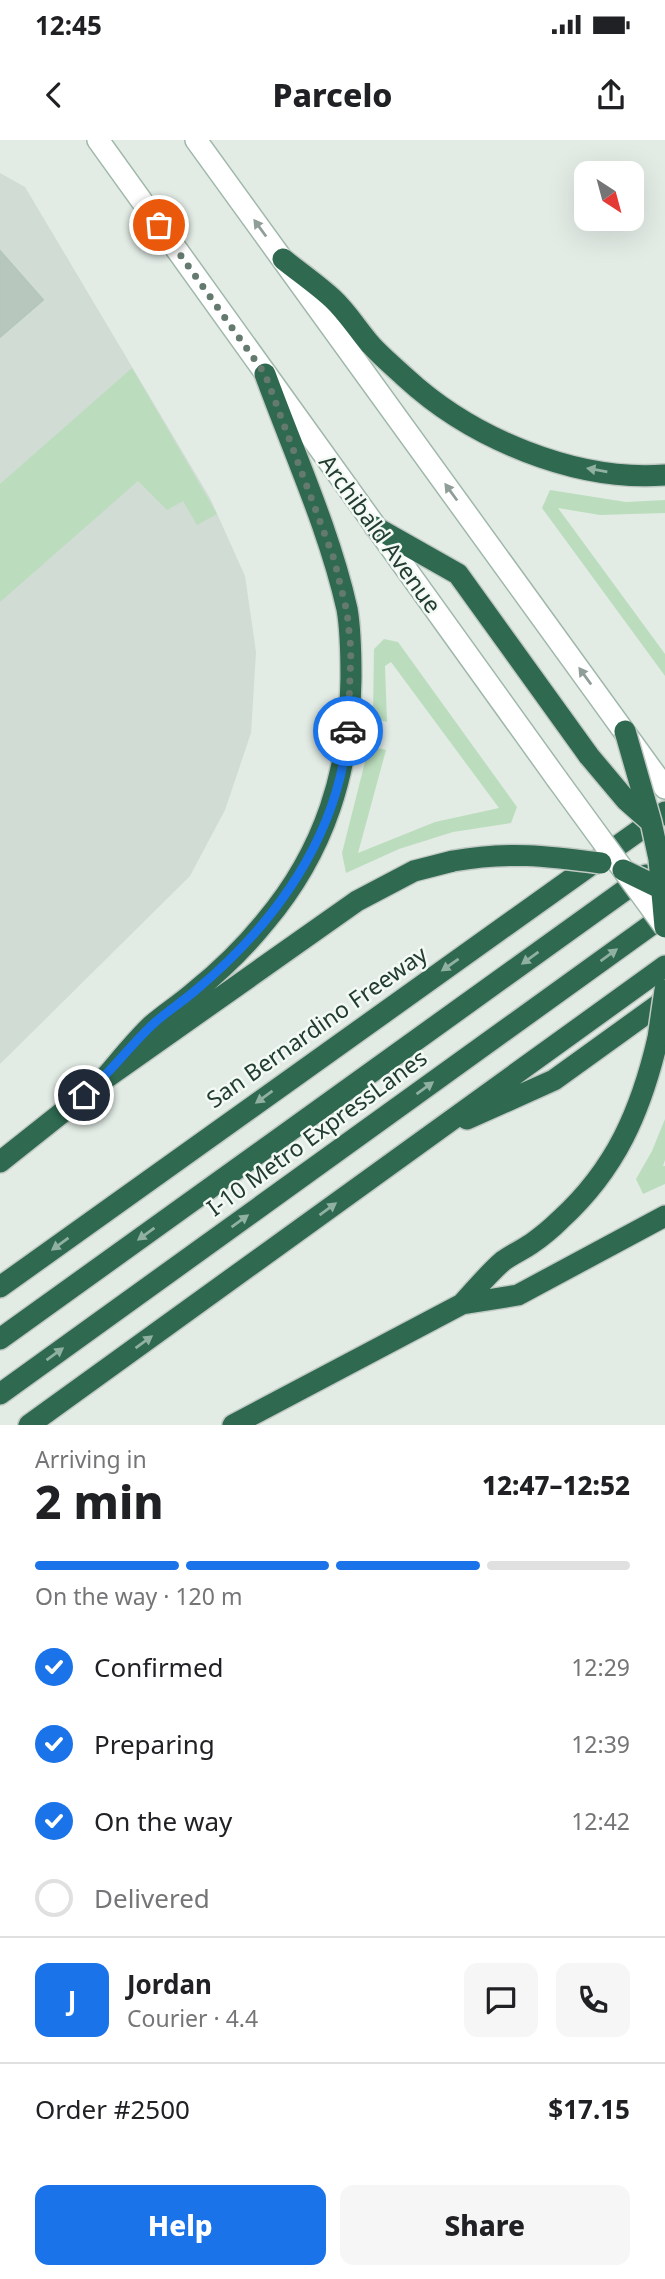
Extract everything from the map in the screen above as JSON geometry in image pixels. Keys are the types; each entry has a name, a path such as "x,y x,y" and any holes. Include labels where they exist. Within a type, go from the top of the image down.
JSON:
{"highway":[{"path":"283,259 334,299 372,346 407,379 458,419 517,449 564,464 625,475 665,475"},
{"path":"102,1081 150,1026 196,991 237,953 290,890 317,841 339,779 350,713 351,650 347,612 334,559 265,374"},
{"path":"375,527 458,574 589,756 626,800 660,822"},
{"path":"625,731 660,822 659,859 665,928"},
{"name":"San Bernardino Freeway","path":"0,1287 660,822"},
{"path":"0,1161 102,1081 357,901 414,871 453,861 527,854 601,863 623,870 663,890"},
{"name":"I-10 Metro ExpressLanes","path":"0,1339 665,861"},
{"name":"I-10 Metro ExpressLanes","path":"0,1394 665,915"},
{"path":"29,1425 665,966"},
{"path":"233,1425 462,1304 503,1261 530,1245 559,1222 597,1182 624,1140 638,1110 658,1038 665,990"},
{"path":"426,1137 554,1080 665,1000"},
{"path":"462,1304 518,1295 665,1216"}],"main road":[{"name":"Archibald Avenue","path":"98,140 665,928"},
{"path":"196,140 665,788"}],"shaded area":[{"path":"0,173 25,187 210,498 245,576 256,652 251,733 225,810 190,876 0,1064"}],"green space":[{"path":"132,368 217,514 197,525 183,501 167,510 138,481 0,602 0,484"},
{"path":"550,490 626,502 665,500 665,513 600,515 558,508 665,654 665,676 542,508"},
{"path":"384,639 398,642 517,807 511,823 453,832 399,849 346,873 342,853 369,746 386,750 358,853 435,822 499,808 391,662 385,666 387,722 373,718 374,649"},
{"path":"665,1119 665,1184 643,1194 636,1179 652,1151"}],"building":[{"path":"0,251 43,300 0,337"}],"way so far":[{"path":"159,225 265,374 334,559 347,612 351,650 348,731"}],"route":[{"path":"84,1095 102,1081 150,1026 196,991 237,953 290,890 306,864 328,814 339,779 348,731"}]}
